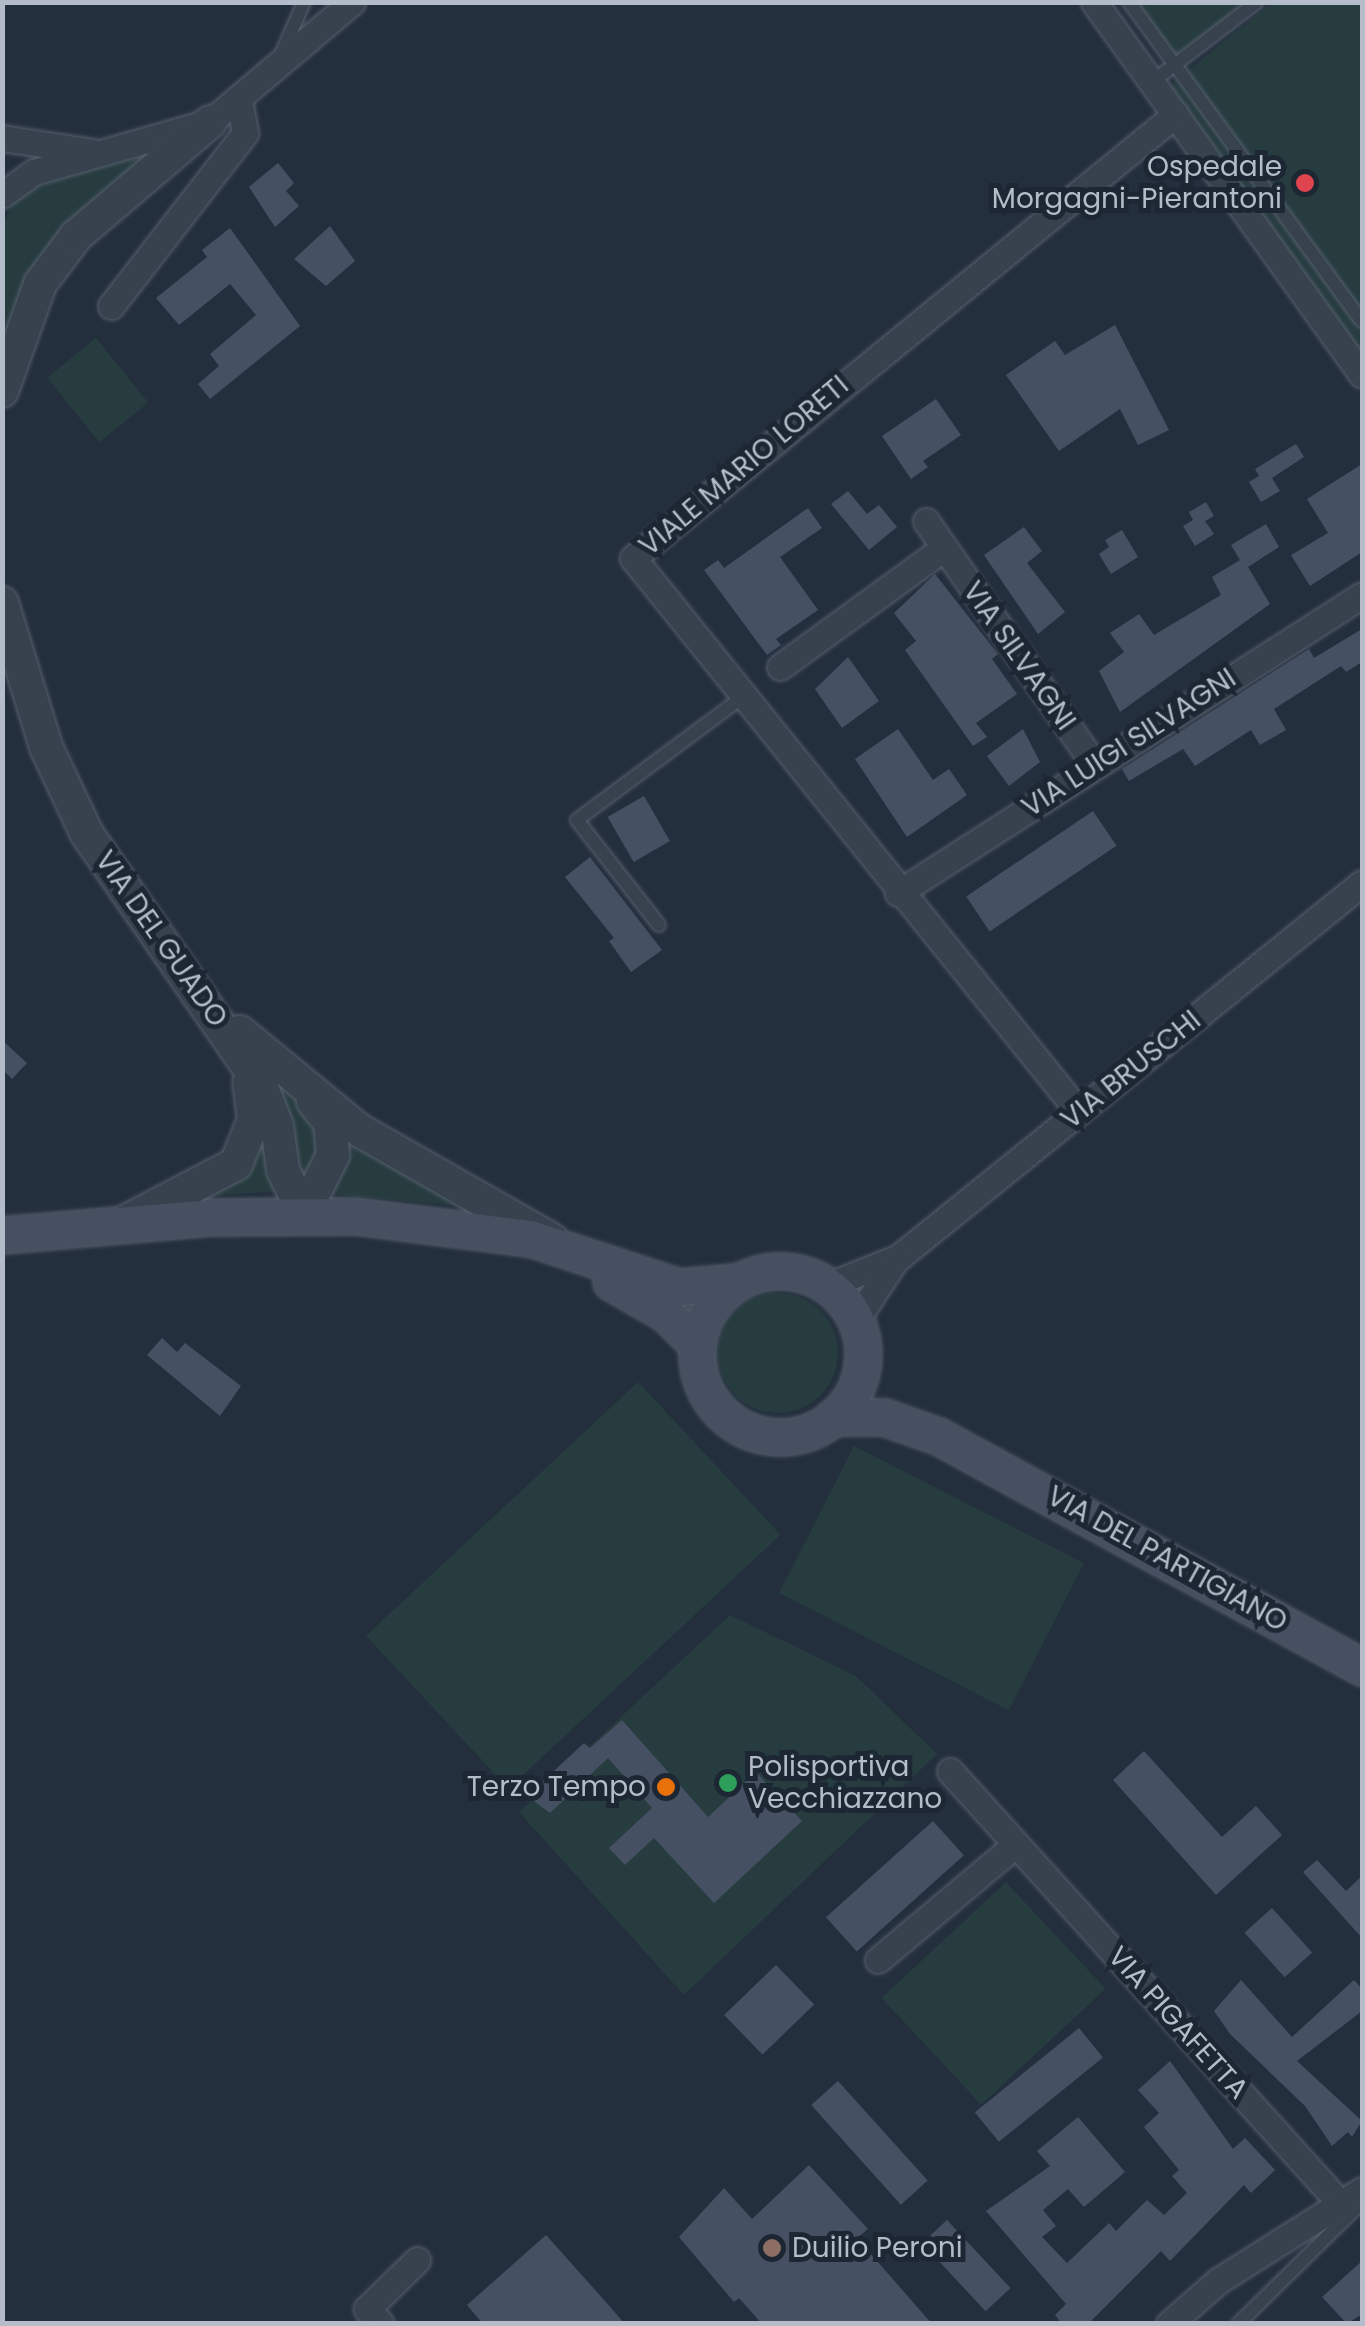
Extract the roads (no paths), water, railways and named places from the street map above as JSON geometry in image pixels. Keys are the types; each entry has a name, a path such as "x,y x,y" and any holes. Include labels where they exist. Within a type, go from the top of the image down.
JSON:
{"main road":[{"path":"2,1235 304,1213 560,1245 679,1287 737,1282 783,1270 828,1286 856,1320 862,1365 833,1418 788,1436 740,1427 706,1392 696,1344 703,1320 737,1282"},
{"path":"464,1230 640,1296 696,1344"},
{"name":"VIA DEL PARTIGIANO","path":"862,1365 885,1391 971,1452 1362,1666"},
{"name":"VIA DEL PARTIGIANO","path":"833,1418 884,1417 971,1452"}],"street":[{"path":"1094,2 1362,375"},
{"path":"2,391 40,284 76,236 347,5"},
{"path":"111,306 245,133 239,100"},
{"name":"VIALE MARIO LORETI","path":"1080,1112 636,569 638,549 1176,114"},
{"path":"2,116 37,141"},
{"path":"2,195 34,172 92,152 150,143 210,122"},
{"path":"2,138 92,152"},
{"path":"2,172 34,172"},
{"name":"VIA SILVAGNI","path":"926,521 1094,764"},
{"path":"780,667 944,548"},
{"name":"VIA LUIGI SILVAGNI","path":"898,893 1362,595"},
{"name":"VIA DEL GUADO","path":"2,603 46,747 87,834 122,893 211,1007 261,1085 277,1126 283,1170 304,1213"},
{"name":"VIA BRUSCHI","path":"828,1286 899,1257 1362,883"},
{"path":"211,1007 296,1080 398,1156 560,1245"},
{"path":"122,1224 236,1164 254,1120 241,1053"},
{"path":"296,1080 330,1123 333,1155 304,1213"},
{"name":"VIA BRUSCHI","path":"856,1320 899,1257"},
{"name":"VIA PIGAFETTA","path":"950,1771 1351,2202"},
{"path":"878,1960 1016,1844"},
{"path":"1169,2324 1218,2281 1351,2202 1362,2190"},
{"path":"381,2324 367,2309 418,2260"},
{"path":"1189,2324 1218,2281"}],"lane":[{"path":"276,68 304,2"},
{"path":"1130,2 1362,321"},
{"path":"1152,82 1257,2"},
{"path":"659,925 578,820 740,698"},
{"path":"1238,2324 1351,2202"}],"place":[{"name":"Ospedale Morgagni-Pierantoni","path":"1305,183"},
{"name":"Polisportiva Vecchiazzano","path":"728,1783"},
{"name":"Terzo Tempo","path":"666,1787"},
{"name":"Duilio Peroni","path":"772,2248"}]}
